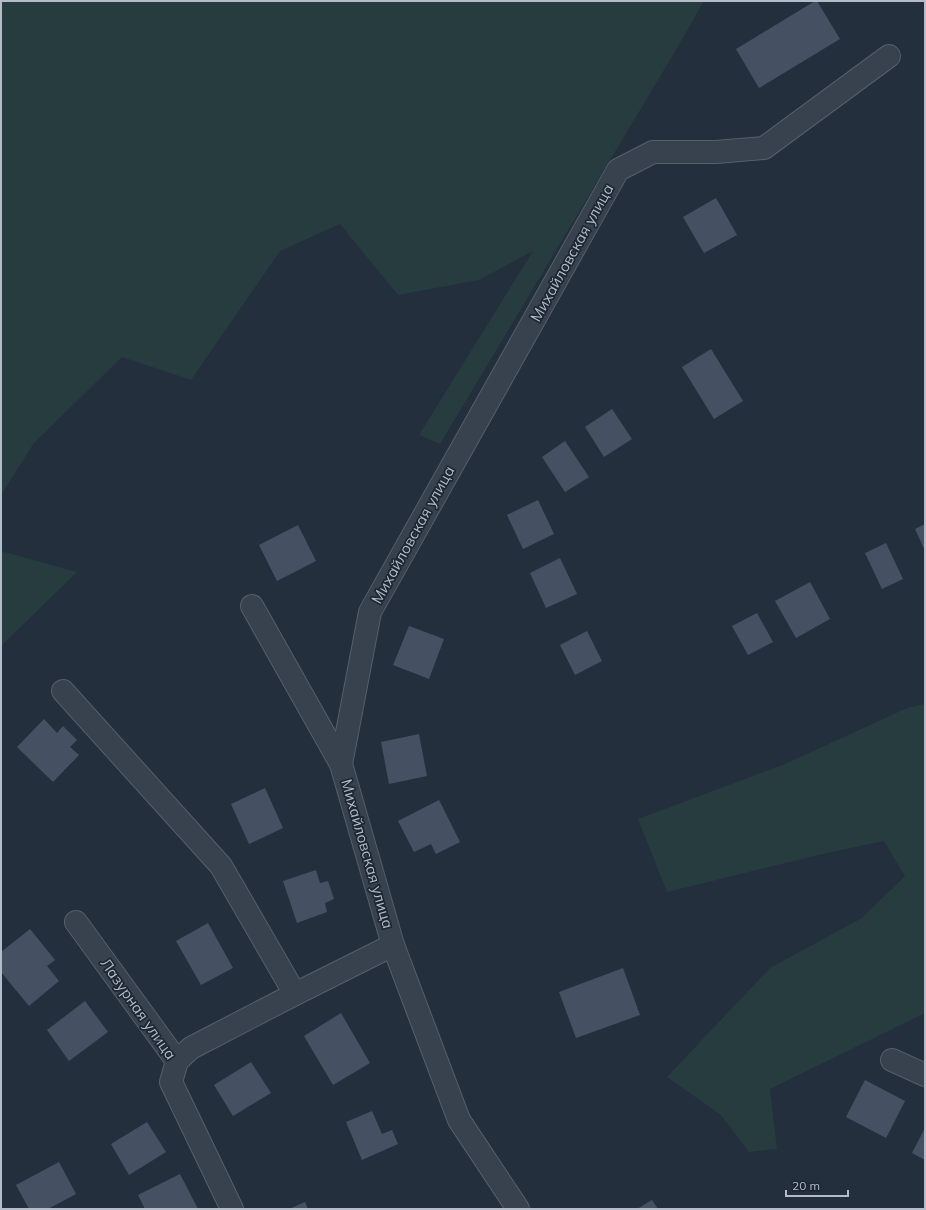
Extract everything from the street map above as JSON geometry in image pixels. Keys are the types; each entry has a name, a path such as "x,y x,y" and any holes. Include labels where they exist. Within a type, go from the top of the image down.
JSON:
{"street":[{"name":"Михайловская улица","path":"518,1209 459,1120 393,945 341,764 370,612 618,170 653,152 716,152 764,148 889,56"},
{"path":"252,606 341,764"},
{"path":"63,691 221,866 295,994"},
{"name":"Лазурная улица","path":"76,922 177,1061 171,1082 232,1209"},
{"path":"177,1061 191,1048 393,945"},
{"path":"892,1060 925,1075"}],"green space":[{"path":"1,1 704,1 440,444 419,435 533,251 479,280 398,295 340,224 280,251 191,380 122,357 34,443 1,495"},
{"path":"1,551 77,572 1,646"},
{"path":"925,704 925,1013 770,1089 777,1149 749,1152 721,1115 667,1077 770,968 862,918 905,876 884,841 827,853 667,892 638,819 785,764 907,708"}],"building":[{"path":"817,1 840,39 759,88 736,49"},
{"path":"716,198 737,235 704,253 683,217"},
{"path":"711,349 743,401 714,419 682,367"},
{"path":"612,409 632,439 604,457 585,427"},
{"path":"565,441 589,477 565,492 542,457"},
{"path":"538,500 554,534 523,549 507,515"},
{"path":"925,524 925,551 915,529"},
{"path":"298,525 316,561 277,581 259,545"},
{"path":"886,543 903,579 882,589 865,553"},
{"path":"560,558 577,594 546,608 530,573"},
{"path":"810,582 830,619 796,638 775,601"},
{"path":"757,613 773,642 748,655 732,626"},
{"path":"409,626 444,639 429,679 393,665"},
{"path":"587,631 602,661 575,675 560,645"},
{"path":"44,719 57,733 63,726 77,740 70,747 79,755 53,782 17,747"},
{"path":"419,734 427,776 389,784 381,742"},
{"path":"265,788 283,828 249,844 231,804"},
{"path":"439,800 460,842 436,854 431,844 414,852 398,821"},
{"path":"316,870 320,883 328,881 334,899 325,903 327,912 297,923 283,881"},
{"path":"208,923 233,968 201,985 176,941"},
{"path":"30,929 55,960 47,966 59,981 29,1006 1,972 1,952"},
{"path":"623,968 640,1015 576,1038 559,992"},
{"path":"85,1001 108,1032 69,1061 47,1030"},
{"path":"341,1013 370,1063 333,1085 304,1036"},
{"path":"251,1062 271,1093 233,1116 214,1085"},
{"path":"865,1080 905,1101 886,1138 846,1117"},
{"path":"372,1111 382,1134 392,1130 398,1144 362,1160 346,1122"},
{"path":"147,1122 166,1152 129,1175 111,1144"},
{"path":"925,1128 925,1160 912,1153"},
{"path":"59,1162 76,1194 48,1209 29,1209 16,1185"},
{"path":"180,1174 198,1209 145,1209 138,1195"},
{"path":"652,1200 658,1209 637,1209"},
{"path":"305,1202 308,1209 289,1209"}]}
